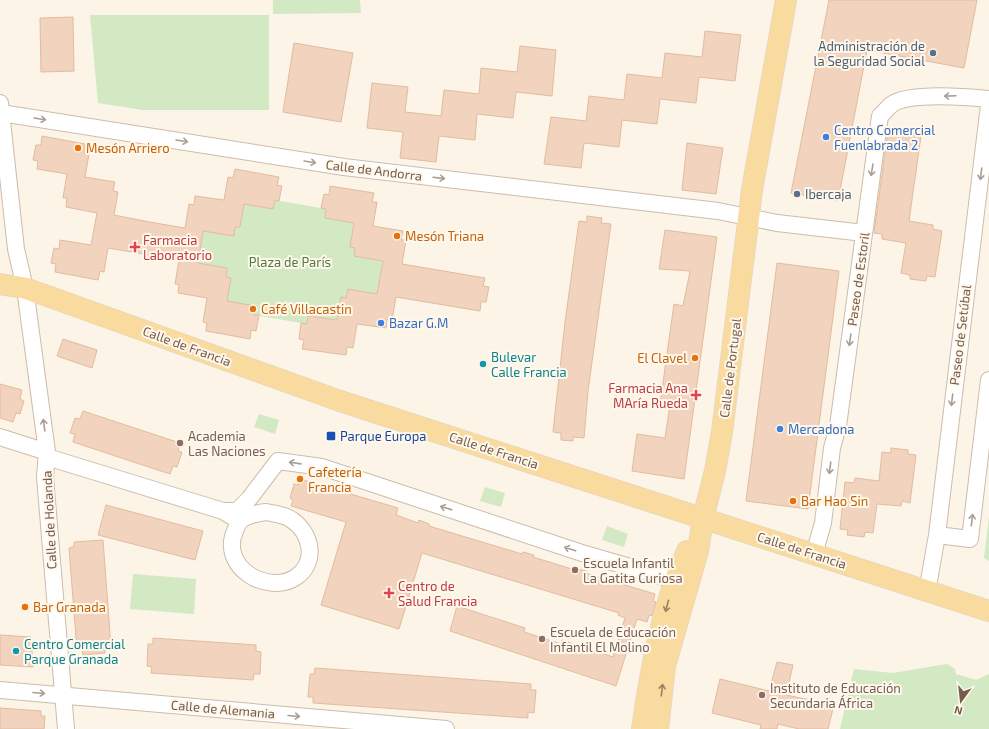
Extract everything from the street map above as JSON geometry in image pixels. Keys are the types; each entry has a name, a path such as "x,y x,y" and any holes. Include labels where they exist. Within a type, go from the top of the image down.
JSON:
{"main road":[{"name":"Calle de Portugal","path":"703,518 715,471 722,432 748,217 786,0"},
{"name":"Calle de Francia","path":"0,284 25,288 340,401 989,611"},
{"path":"642,729 651,666 674,580 703,518"},
{"path":"658,729 666,666 698,551 703,518"}],"street":[{"name":"Paseo de Estoril","path":"814,554 823,523 832,448 838,426 880,116 892,104 906,99 955,96 989,99"},
{"name":"Paseo de Setúbal","path":"927,592 936,535 987,138 989,105"},
{"name":"Calle de Andorra","path":"1,108 344,167 718,211 748,217"},
{"name":"Calle de Holanda","path":"1,108 16,249 25,288 47,454 45,477 66,729"},
{"path":"748,217 777,223 864,233"},
{"path":"936,535 970,540 989,380"},
{"path":"0,436 47,454 223,511 240,521"},
{"path":"223,511 237,511 249,499 278,461 322,467 563,547 674,580"},
{"path":"266,512 291,519 302,527 308,539 310,552 306,566 298,576 285,582 272,583 250,576 240,568 234,558 232,546 233,535 240,521 252,514 266,512"},
{"name":"Calle de Alemania","path":"0,690 446,729"}],"green space":[{"path":"273,0 360,0 361,13 273,14"},
{"path":"90,15 269,15 269,110 143,110 98,103"},
{"name":"Plaza de París","path":"275,200 326,209 325,218 359,224 352,232 350,247 355,248 354,256 387,262 380,278 382,295 348,289 346,298 341,297 339,311 341,321 308,316 307,324 254,315 255,306 222,301 231,278 226,277 227,268 193,262 198,230 240,227 242,213 238,203 273,209"},
{"path":"259,414 279,420 275,434 254,427"},
{"path":"485,487 505,493 501,507 480,501"},
{"path":"989,516 989,561 984,558"},
{"path":"607,526 628,534 624,547 602,540"},
{"path":"133,574 196,579 194,614 130,609"},
{"path":"947,664 955,669 956,674 976,680 989,674 989,729 840,729 854,669 893,673"}],"building":[{"name":"Centro Comercial Fuenlabrada 2","path":"829,0 977,0 964,68 867,50 838,201 791,193"},
{"path":"73,17 74,71 41,72 40,18"},
{"path":"705,31 741,35 735,81 699,77 696,103 660,99 657,124 622,120 619,147 584,143 581,168 544,164 551,117 586,121 589,96 624,100 627,74 662,78 665,53 702,57"},
{"path":"294,43 353,53 341,122 283,112"},
{"path":"520,46 556,50 552,96 516,92 513,118 477,114 475,140 439,136 436,162 400,158 403,132 367,128 372,83 408,87 405,112 441,116 444,90 479,94 481,68 517,72"},
{"path":"896,127 914,129 913,135 921,136 909,221 933,225 933,229 942,231 935,277 927,276 926,281 910,279 910,275 901,273 906,243 882,239 882,234 874,233 888,131 895,132"},
{"path":"42,136 85,144 84,153 89,154 85,177 115,182 113,191 118,192 114,215 155,223 185,228 189,204 194,205 195,196 224,200 228,177 233,178 235,169 279,177 277,185 282,186 279,201 275,200 273,209 244,204 240,227 235,227 234,236 203,231 198,263 227,268 226,277 231,278 227,301 255,306 254,315 259,315 256,331 251,330 250,339 206,331 207,323 203,322 207,298 178,293 179,285 175,284 179,260 108,248 104,272 100,271 98,280 55,272 56,264 51,263 54,248 59,249 60,240 91,245 97,213 66,207 67,198 63,198 67,174 37,169 38,161 33,160 36,145 41,145"},
{"path":"687,143 723,148 716,194 682,190"},
{"path":"330,186 374,193 372,202 377,202 373,226 403,231 401,240 406,240 402,264 485,278 483,286 489,287 486,302 481,302 480,311 396,297 392,320 387,319 386,328 357,324 353,348 347,347 346,355 302,349 304,340 299,339 301,323 307,324 308,316 337,320 341,297 346,298 348,289 377,294 383,261 354,256 355,248 350,247 354,223 325,218 326,209 321,208 324,194 329,195"},
{"path":"587,216 602,218 601,223 611,224 588,391 584,438 573,437 573,441 561,440 561,433 553,432 565,322 579,221 587,222"},
{"path":"665,230 717,237 684,479 632,471 637,434 665,438 670,405 660,404 674,304 683,306 690,271 659,269"},
{"path":"777,263 839,271 808,509 746,501"},
{"path":"63,339 97,350 92,368 57,356"},
{"path":"0,384 22,390 20,399 24,401 20,414 16,413 13,422 0,418"},
{"path":"83,411 180,443 178,451 182,452 177,467 173,466 170,474 73,442 75,434 70,433 75,418 80,419"},
{"path":"891,448 908,450 908,454 916,455 910,503 902,501 901,506 877,504 873,533 865,532 864,537 847,535 848,530 840,529 845,482 854,483 855,478 879,481 882,452 891,453"},
{"path":"300,479 398,508 396,515 418,523 419,520 429,524 429,526 522,554 523,552 534,555 533,557 575,570 575,568 586,571 585,573 655,594 653,601 656,602 652,616 649,615 647,622 637,619 616,686 450,631 457,606 525,628 524,632 561,644 562,640 613,657 625,618 618,615 619,613 422,553 399,629 321,605 346,522 291,506 293,500 290,498 294,484 298,485"},
{"path":"106,505 203,531 195,560 98,535"},
{"path":"103,540 111,647 105,648 105,653 83,655 82,649 77,650 69,548 74,547 74,542"},
{"name":"Centro Comercial Parque Granada","path":"0,635 31,637 33,667 0,665"},
{"path":"153,638 256,645 256,651 261,652 260,674 254,674 253,680 151,673 152,667 147,666 148,644 153,644"},
{"path":"777,662 793,665 786,695 834,705 828,729 799,729 778,724 777,729 760,729 761,725 712,713 720,679 769,691"},
{"path":"315,668 531,684 531,690 536,690 534,713 528,712 528,718 313,703 313,697 308,697 310,674 314,674"},
{"path":"0,708 41,711 41,716 45,716 44,729 0,729"}],"place":[{"name":"Administración de la Seguridad Social","path":"933,53"},
{"name":"Centro Comercial Fuenlabrada 2","path":"826,137"},
{"name":"Mesón Arriero","path":"78,148"},
{"name":"Ibercaja","path":"797,194"},
{"name":"Mesón Triana","path":"397,236"},
{"name":"Farmacia Laboratorio","path":"135,247"},
{"name":"Café Villacastin","path":"253,309"},
{"name":"Bazar G.M","path":"381,323"},
{"name":"El Clavel","path":"695,358"},
{"name":"Bulevar Calle Francia","path":"483,364"},
{"name":"Farmacia Ana MAría Rueda","path":"696,395"},
{"name":"Mercadona","path":"780,429"},
{"name":"Parque Europa","path":"331,436"},
{"name":"Academia Las Naciones","path":"180,443"},
{"name":"Cafetería Francia","path":"300,479"},
{"name":"Bar Hao Sin","path":"793,501"},
{"name":"Escuela Infantil La Gatita Curiosa","path":"575,570"},
{"name":"Centro de Salud Francia","path":"389,593"},
{"name":"Bar Granada","path":"25,607"},
{"name":"Escuela de Educación Infantil El Molino","path":"542,639"},
{"name":"Centro Comercial Parque Granada","path":"16,651"},
{"name":"Instituto de Educación Secundaria África","path":"762,695"}]}
